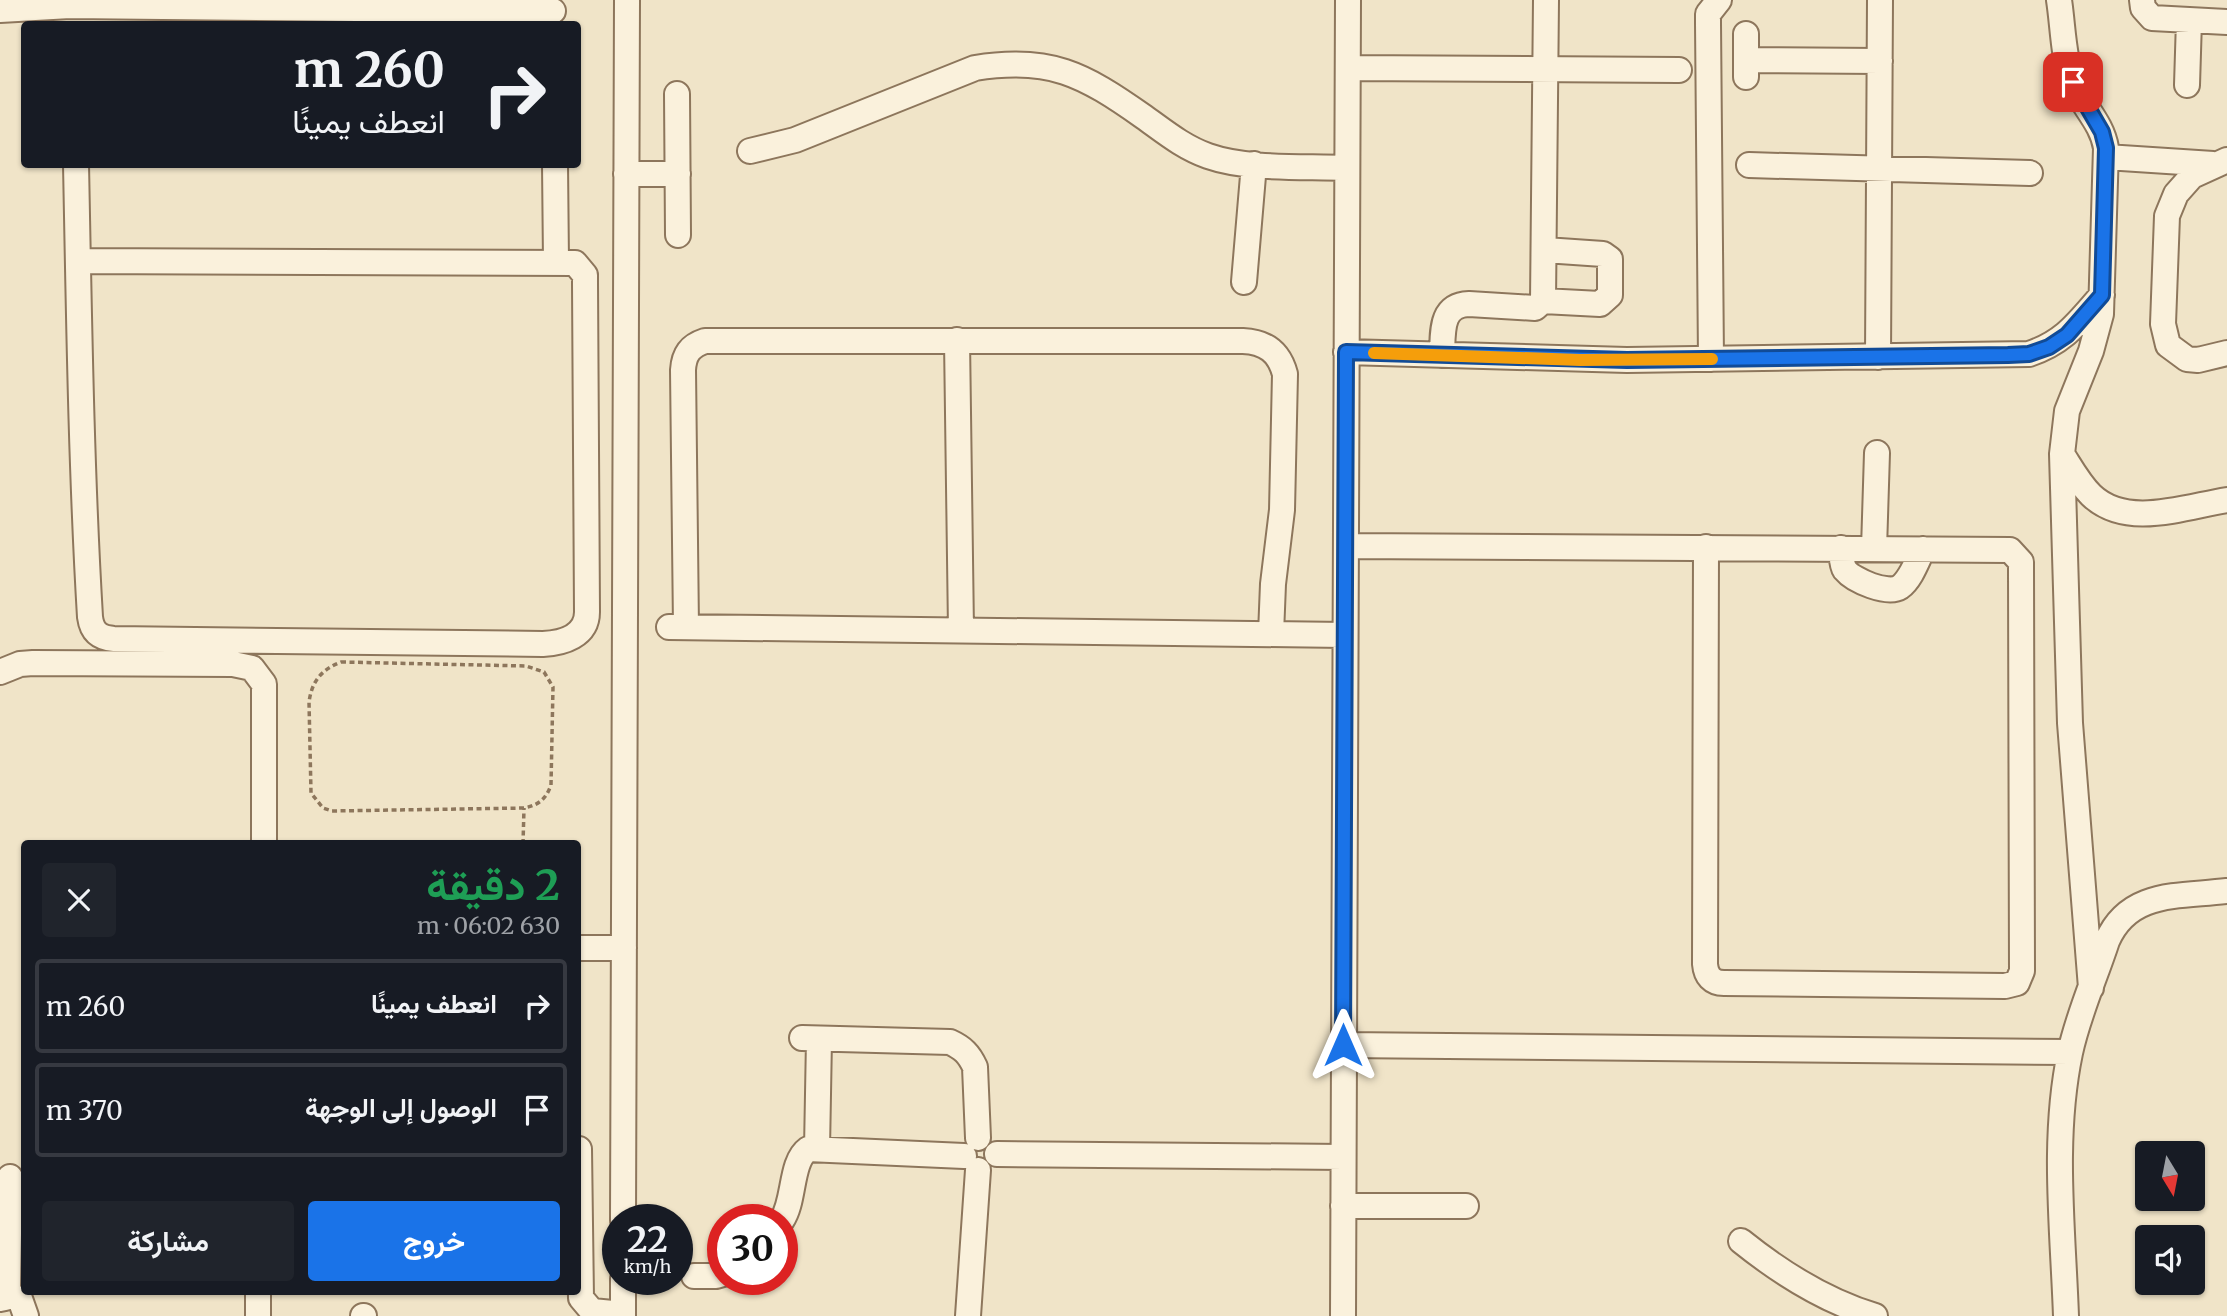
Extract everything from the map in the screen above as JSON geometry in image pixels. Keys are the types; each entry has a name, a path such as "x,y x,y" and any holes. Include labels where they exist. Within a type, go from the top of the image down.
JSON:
{"street":[{"path":"623,1204 627,0"},
{"path":"1343,1316 1348,0"},
{"path":"1544,300 1546,0"},
{"path":"1711,359 1708,23 1709,14 1718,0"},
{"path":"1878,357 1880,0"},
{"path":"2059,0 2069,70 2078,92 2102,132 2106,157 2102,295 2097,333 2067,411 2062,454 2070,723 2091,988"},
{"path":"2142,0 2143,8 2152,18 2227,22"},
{"path":"0,10 71,15 553,12"},
{"path":"2187,85 2189,20"},
{"path":"1746,34 1746,69 1880,61"},
{"path":"750,150 795,140 975,68 1005,63 1035,64 1065,71 1094,83 1187,147 1222,159 1347,168"},
{"path":"1348,68 1679,70"},
{"path":"677,94 678,234"},
{"path":"2106,157 2220,162"},
{"path":"2220,162 2192,176 2176,194 2166,216 2163,324 2168,345 2186,359 2198,360 2227,353"},
{"path":"1244,282 1254,163"},
{"path":"1749,165 2030,173"},
{"path":"76,168 78,261 83,495 90,617 91,626 97,634 104,639 543,644 571,638 579,632 587,619 585,275 575,263 78,261"},
{"path":"555,168 556,262"},
{"path":"626,174 678,174"},
{"path":"1442,355 1445,317 1450,309 1459,304 1535,308 1544,300 1600,304 1610,295 1612,268 1610,259 1603,254 1545,250"},
{"path":"1346,352 1580,360 2029,354 2049,347 2067,335 2102,295"},
{"path":"957,340 961,630"},
{"path":"1271,634 1273,584 1282,510 1285,374 1275,353 1255,341 705,341 688,351 683,370 678,627 1345,635"},
{"path":"1874,549 1877,453"},
{"path":"2062,454 2091,495 2107,506 2125,513 2144,514 2227,500"},
{"path":"1346,545 1706,547 1841,548 2010,550 2021,562 2022,971 2021,977 2011,986 1724,984 1708,976 1705,964 1706,547"},
{"path":"1841,548 1843,566 1848,573 1877,587 1891,590 1904,584 1923,549"},
{"path":"0,672 20,664 33,663 233,664 252,668 264,684 264,840"},
{"path":"2066,1316 2061,1160 2065,1087 2070,1052 2114,924 2127,911 2144,902 2227,891"},
{"path":"581,948 624,948"},
{"path":"817,1149 810,1039 950,1042 961,1047 970,1056 975,1067 968,1316"},
{"path":"1343,1045 2070,1052"},
{"path":"790,1204 800,1156 808,1149 973,1155 989,1168 997,1154 1343,1157"},
{"path":"6,1190 4,1297 20,1299 26,1316"},
{"path":"1343,1206 1466,1206"},
{"path":"1741,1241 1798,1283 1829,1299 1875,1316"},
{"path":"694,1276 707,1276"},
{"path":"258,1295 258,1316"},
{"path":"581,1295 592,1311 623,1315 623,1295"}],"path":[{"path":"341,662 526,666 544,672 552,687 551,785 542,801 524,808 332,811 323,808 316,802 310,784 309,702 311,688 317,676 328,667 341,662"},
{"path":"523,840 524,808"}],"slow traffic":[{"path":"1374,353 1580,360 1712,359"}],"route":[{"path":"1343,1045 1346,352 1580,360 1675,360 2008,355 2029,354 2049,347 2067,335 2102,295 2105,140 2073,82"}]}
